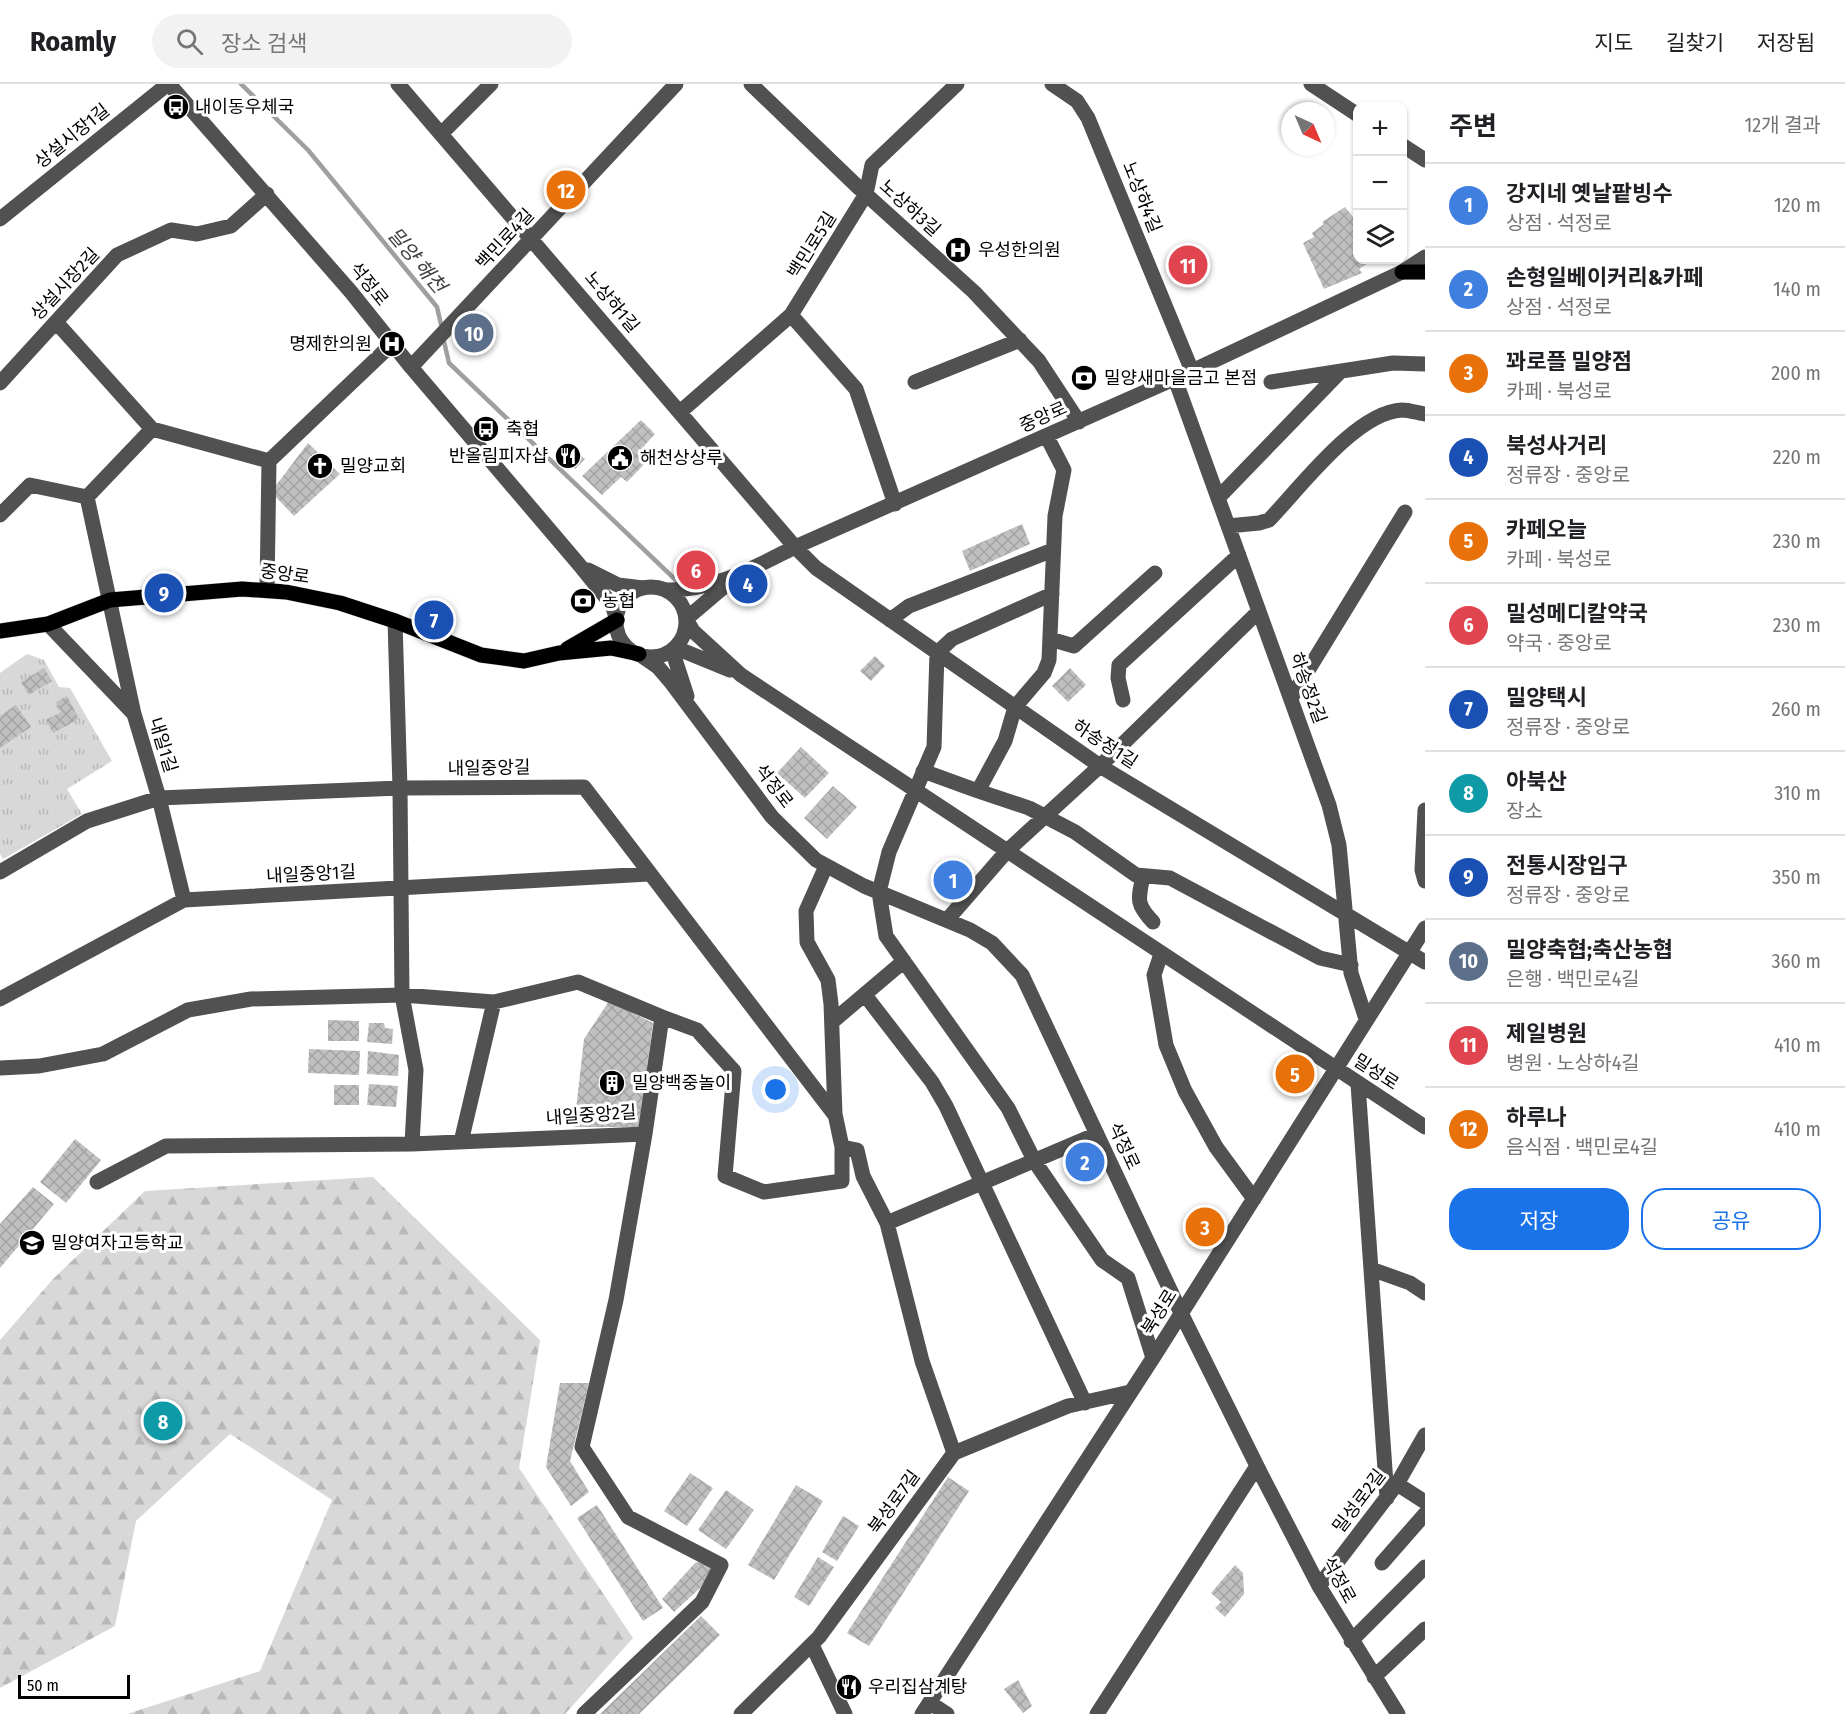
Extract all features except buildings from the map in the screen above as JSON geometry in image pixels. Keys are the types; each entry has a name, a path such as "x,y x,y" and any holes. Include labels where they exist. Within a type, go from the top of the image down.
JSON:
{"main road":[{"path":"1402,272 1425,272"},
{"name":"중앙로","path":"0,631 48,624 110,600 187,592 267,590 340,603 395,621 482,655 524,661 559,653"},
{"path":"559,653 617,620"},
{"path":"559,653 611,648 639,654"}],"street":[{"name":"석정로","path":"169,84 267,194 392,344 414,364 612,605 617,620"},
{"name":"상설시장1길","path":"0,219 169,84"},
{"name":"노상하1길","path":"398,84 795,547"},
{"path":"441,134 491,84"},
{"name":"백민로4길","path":"414,364 676,84"},
{"name":"노상하3길","path":"751,84 866,194 974,292 1039,361 1079,422"},
{"name":"백민로5길","path":"680,412 791,315 866,194 872,165 957,84"},
{"name":"노상하4길","path":"1052,84 1077,101 1088,118 1192,371"},
{"path":"1311,84 1353,112"},
{"path":"1407,148 1425,159"},
{"name":"상설시장2길","path":"0,383 117,255 171,230 197,234 231,225 267,194"},
{"name":"중앙로","path":"740,574 795,547 1175,379 1402,272 1425,257"},
{"path":"791,315 856,389 895,504"},
{"path":"56,322 152,429 269,461"},
{"path":"915,382 1020,340"},
{"path":"267,590 269,461 392,344"},
{"path":"1271,382 1393,363 1425,364"},
{"path":"1218,498 1339,373"},
{"name":"하송정2길","path":"1175,379 1329,805 1339,845 1351,965 1366,1019"},
{"path":"1228,526 1269,520 1346,439 1377,417 1402,410 1425,414"},
{"path":"0,515 30,485 87,497 152,429"},
{"path":"978,791 1005,741 1014,707 1044,673 1049,660 1055,516 1064,470 1047,437"},
{"name":"내일1길","path":"87,497 134,714 159,798 184,900"},
{"path":"1291,698 1405,512"},
{"name":"하송정1길","path":"795,547 816,568 1100,766 1425,962"},
{"path":"891,620 909,606 1053,550"},
{"path":"1124,700 1118,678 1119,665 1173,613 1239,555"},
{"path":"582,568 618,585 683,591 740,574"},
{"path":"1050,639 1074,646 1155,573"},
{"path":"644,588 624,600 617,620 622,641 639,654 661,655 672,650 680,641 686,618 740,574"},
{"path":"667,590 683,607 693,631 741,675"},
{"path":"1052,594 952,639 937,653 934,747 889,852 879,892 886,936 1008,1108 1035,1162 1102,1260 1128,1278 1153,1358"},
{"path":"947,920 1006,851 1100,766 1259,611"},
{"path":"395,621 400,788 402,995 416,1070 412,1144"},
{"path":"48,624 134,714"},
{"path":"672,650 686,652 741,675"},
{"path":"672,650 692,710"},
{"name":"석정로","path":"639,654 658,667 772,817 801,846 826,866 879,892 947,920 992,943 1023,975 1181,1314 1257,1466 1319,1586 1398,1714"},
{"name":"밀성로","path":"741,675 1425,1127"},
{"path":"923,771 1029,808 1075,832 1136,875 1170,878 1320,958 1351,965"},
{"name":"내일중앙길","path":"0,872 87,821 159,798 400,788 584,787 834,1114"},
{"path":"1425,810 1422,870 1425,882"},
{"path":"0,1068 39,1066 103,1054 188,1010 251,999 402,995 494,1002 578,982 697,1030 734,1071 725,1176 764,1192 842,1181 842,1147 834,1114 832,1022 828,980 807,942 806,911 826,866"},
{"name":"내일중앙1길","path":"0,999 184,900 649,874"},
{"path":"1143,876 1138,899 1141,909 1153,922"},
{"name":"북성로","path":"926,1708 1153,1358 1408,951 1425,928"},
{"path":"1161,954 1154,975 1166,1045 1185,1091 1216,1147 1254,1199"},
{"path":"832,1022 904,961"},
{"path":"865,994 932,1082 946,1106 1085,1402"},
{"path":"460,1142 494,1002"},
{"name":"내일중앙2길","path":"97,1182 166,1146 412,1144 645,1134 662,1017"},
{"path":"1358,1084 1387,1498"},
{"path":"584,1714 702,1602 721,1565 628,1518 582,1447 616,1300 645,1134"},
{"path":"887,1222 1035,1162 1097,1134"},
{"path":"842,1147 857,1150 863,1176 887,1222 922,1361 954,1453 1068,1406 1130,1392"},
{"path":"1371,1269 1410,1283 1425,1293"},
{"name":"밀성로2길","path":"1319,1586 1397,1484 1425,1435"},
{"name":"북성로7길","path":"741,1714 812,1645 954,1453"},
{"path":"1097,1714 1257,1466"},
{"path":"1397,1484 1425,1502"},
{"path":"1382,1563 1425,1514"},
{"path":"1351,1641 1425,1567"},
{"path":"1374,1677 1423,1636"},
{"path":"812,1645 845,1714"},
{"path":"926,1708 947,1714"}],"green space":[{"path":"27,654 44,660 59,687 70,688 112,761 67,789 82,814 3,859 0,854 0,673"},
{"path":"373,1177 540,1340 519,1468 633,1638 565,1714 127,1714 260,1671 332,1500 230,1434 136,1521 115,1626 0,1688 0,1340 53,1279 145,1191"}],"waterway":[{"name":"밀양 해천","path":"241,84 308,150 437,307 442,329"},
{"name":"밀양 해천","path":"443,337 449,363 682,586"}],"place":[{"name":"내이동우체국","path":"176,107"},
{"name":"하루나","path":"566,190"},
{"name":"우성한의원","path":"958,250"},
{"name":"제일병원","path":"1188,265"},
{"name":"밀양축협;축산농협","path":"474,333"},
{"name":"명제한의원","path":"392,344"},
{"name":"밀양새마을금고 본점","path":"1084,378"},
{"name":"축협","path":"486,429"},
{"name":"반올림피자샵","path":"568,456"},
{"name":"해천상상루","path":"620,458"},
{"name":"밀양교회","path":"320,466"},
{"name":"밀성메디칼약국","path":"696,570"},
{"name":"북성사거리","path":"748,584"},
{"name":"전통시장입구","path":"164,593"},
{"name":"농협","path":"583,601"},
{"name":"밀양택시","path":"434,620"},
{"name":"강지네 옛날팥빙수","path":"953,880"},
{"name":"카페오늘","path":"1295,1074"},
{"name":"밀양백중놀이","path":"612,1083"},
{"name":"손형일베이커리&카페","path":"1085,1162"},
{"name":"꽈로플 밀양점","path":"1205,1227"},
{"name":"밀양여자고등학교","path":"32,1243"},
{"name":"아북산","path":"163,1421"},
{"name":"우리집삼계탕","path":"849,1687"}]}
